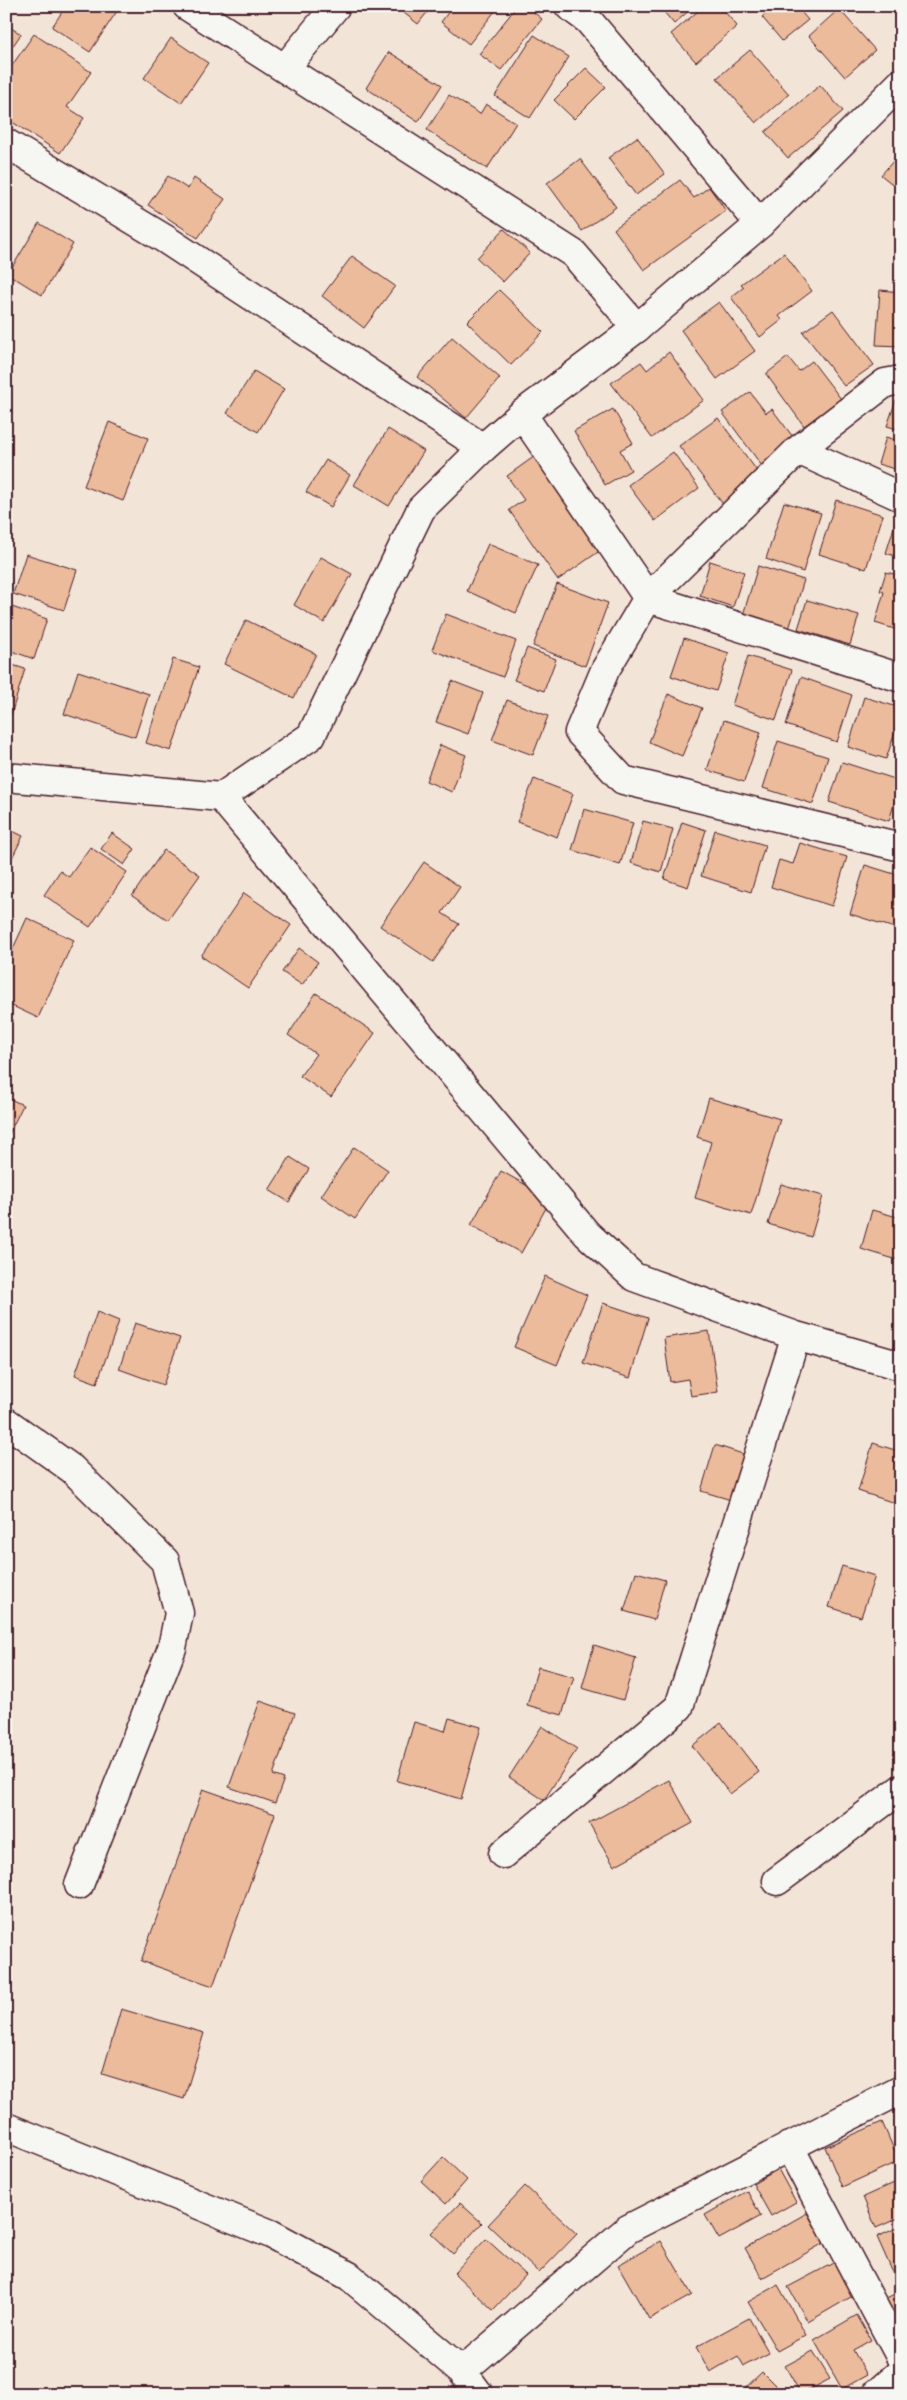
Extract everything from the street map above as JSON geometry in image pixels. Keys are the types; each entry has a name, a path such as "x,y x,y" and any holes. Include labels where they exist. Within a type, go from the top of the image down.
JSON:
{"street":[{"path":"187,6 574,254 637,328"},
{"path":"285,68 336,6"},
{"path":"569,6 588,20 760,224"},
{"path":"6,777 221,797 311,736 421,509 483,448 522,414 637,328 760,224 901,83"},
{"path":"6,143 165,239 483,448"},
{"path":"901,380 885,383 798,450 648,598 605,670 579,732 623,780 901,847"},
{"path":"522,414 648,598 901,678"},
{"path":"798,450 901,498"},
{"path":"221,797 587,1234 634,1277 796,1336 901,1366"},
{"path":"503,1854 679,1707 796,1336"},
{"path":"6,1422 72,1469 165,1561 179,1613 172,1648 79,1884"},
{"path":"777,1881 901,1789"},
{"path":"462,2371 628,2229 901,2090"},
{"path":"6,2127 271,2234 349,2276 462,2371 479,2394"},
{"path":"789,2146 901,2358"},
{"path":"876,2394 901,2372"}],"building":[{"path":"66,6 116,6 119,8 90,52 52,27"},
{"path":"395,6 432,6 418,24"},
{"path":"453,6 499,6 469,44 441,22"},
{"path":"517,6 526,6 542,19 501,70 479,54"},
{"path":"659,6 694,6 674,24"},
{"path":"704,6 720,6 737,26 696,62 671,34"},
{"path":"774,6 796,6 808,20 782,41 762,17"},
{"path":"839,9 875,50 845,77 809,36"},
{"path":"6,25 21,34 6,56"},
{"path":"34,34 91,72 67,107 84,118 60,153 6,118 6,74"},
{"path":"534,35 569,57 530,118 495,96"},
{"path":"171,38 208,63 181,103 144,78"},
{"path":"750,50 789,94 756,123 717,78"},
{"path":"389,52 442,85 418,122 366,88"},
{"path":"586,68 606,87 574,119 554,100"},
{"path":"820,85 843,111 788,158 765,132"},
{"path":"449,95 480,114 486,104 516,123 487,169 427,130"},
{"path":"637,137 665,174 636,195 608,158"},
{"path":"901,152 901,191 881,175"},
{"path":"6,155 16,158 8,180 6,179"},
{"path":"580,159 616,207 582,231 547,183"},
{"path":"168,176 188,189 194,178 225,199 198,238 148,205"},
{"path":"680,180 694,198 709,187 726,211 644,270 614,229"},
{"path":"39,223 73,244 42,295 8,274"},
{"path":"504,229 530,253 503,282 477,258"},
{"path":"784,253 812,291 779,316 782,320 760,337 731,297 744,287 741,284"},
{"path":"352,256 395,286 364,328 322,296"},
{"path":"499,290 543,332 511,365 467,322"},
{"path":"880,290 901,292 901,346 876,345"},
{"path":"719,302 755,351 717,379 681,330"},
{"path":"833,310 874,365 844,386 803,332"},
{"path":"452,337 500,378 466,418 417,377"},
{"path":"669,352 704,400 652,438 611,383 641,362 647,370"},
{"path":"788,357 799,371 812,361 841,399 804,426 766,374"},
{"path":"254,371 284,389 258,432 227,413"},
{"path":"750,392 766,413 772,409 796,441 762,466 722,412"},
{"path":"896,400 901,401 901,430 887,426"},
{"path":"613,409 633,443 620,450 631,470 605,485 574,431"},
{"path":"718,418 763,479 725,507 679,446"},
{"path":"109,422 148,438 123,501 84,486"},
{"path":"388,429 424,451 389,506 354,485"},
{"path":"886,437 901,442 901,471 878,464"},
{"path":"673,452 699,488 655,521 628,485"},
{"path":"535,456 601,550 558,580 509,510 524,500 507,476"},
{"path":"326,460 350,475 331,507 306,492"},
{"path":"836,500 883,515 866,569 819,554"},
{"path":"784,502 821,513 803,572 766,559"},
{"path":"899,511 901,512 901,558 886,553"},
{"path":"6,528 12,529 6,548"},
{"path":"488,544 538,565 516,613 467,591"},
{"path":"26,554 77,570 64,610 13,594"},
{"path":"321,557 352,574 324,623 294,605"},
{"path":"710,561 744,572 733,607 700,596"},
{"path":"758,566 804,580 789,629 743,615"},
{"path":"886,572 901,576 901,631 875,623 884,592 880,591"},
{"path":"557,584 608,603 585,666 533,646"},
{"path":"807,600 859,615 850,645 798,629"},
{"path":"6,605 47,619 34,659 6,649"},
{"path":"446,614 516,641 503,677 432,650"},
{"path":"246,620 316,654 294,698 224,664"},
{"path":"684,638 729,653 716,691 671,676"},
{"path":"527,648 556,659 544,691 514,680"},
{"path":"748,656 792,670 776,720 732,705"},
{"path":"173,659 199,667 171,751 146,743"},
{"path":"6,663 25,669 10,718 6,717"},
{"path":"78,671 149,694 135,737 64,714"},
{"path":"801,677 852,695 837,742 786,725"},
{"path":"452,681 483,693 468,734 436,722"},
{"path":"668,694 702,708 682,756 649,742"},
{"path":"864,697 901,708 901,715 886,759 848,747"},
{"path":"507,700 548,716 533,755 492,740"},
{"path":"724,720 761,732 744,782 707,770"},
{"path":"778,741 828,757 813,804 763,788"},
{"path":"440,745 466,755 452,792 426,781"},
{"path":"842,762 901,781 889,821 829,802"},
{"path":"534,779 573,794 557,837 517,822"},
{"path":"584,809 633,823 620,865 572,850"},
{"path":"643,821 673,829 661,872 631,863"},
{"path":"682,822 706,830 688,887 664,879"},
{"path":"6,828 23,836 6,870"},
{"path":"715,830 765,845 751,892 701,876"},
{"path":"112,833 135,849 124,865 101,849"},
{"path":"800,843 847,857 832,906 771,887 779,860 793,864"},
{"path":"90,847 127,872 90,927 44,895 60,871 69,877"},
{"path":"164,850 200,875 168,920 132,896"},
{"path":"424,862 460,887 442,913 459,924 433,962 380,926"},
{"path":"865,865 901,876 901,930 850,914"},
{"path":"244,893 291,925 248,988 201,956"},
{"path":"27,918 74,940 38,1018 6,1003 6,964"},
{"path":"299,948 318,962 302,985 282,972"},
{"path":"316,993 375,1033 331,1097 300,1076 316,1054 288,1035"},
{"path":"6,1097 23,1105 6,1140"},
{"path":"709,1098 780,1119 751,1215 695,1198 711,1142 697,1137"},
{"path":"354,1147 388,1170 355,1219 321,1196"},
{"path":"290,1157 309,1169 289,1202 269,1190"},
{"path":"501,1171 551,1199 521,1253 471,1225"},
{"path":"781,1184 823,1196 811,1237 768,1224"},
{"path":"872,1210 901,1218 901,1261 861,1249"},
{"path":"545,1276 587,1295 557,1365 514,1347"},
{"path":"603,1303 648,1318 630,1378 583,1363"},
{"path":"97,1312 119,1321 97,1383 75,1375"},
{"path":"135,1323 180,1338 163,1385 119,1369"},
{"path":"709,1331 718,1392 691,1396 688,1379 670,1382 664,1338"},
{"path":"873,1443 901,1452 901,1505 858,1491"},
{"path":"715,1445 752,1457 738,1502 701,1491"},
{"path":"842,1566 875,1576 861,1617 829,1607"},
{"path":"636,1572 665,1580 654,1620 624,1611"},
{"path":"594,1645 636,1658 623,1700 582,1688"},
{"path":"538,1667 574,1677 562,1715 527,1705"},
{"path":"260,1701 295,1713 273,1775 284,1779 275,1803 229,1787"},
{"path":"449,1718 481,1727 461,1799 397,1781 414,1722 445,1731"},
{"path":"721,1723 759,1772 730,1794 692,1746"},
{"path":"542,1726 577,1749 544,1800 509,1777"},
{"path":"669,1780 693,1823 614,1866 589,1823"},
{"path":"203,1789 275,1814 213,1986 141,1961"},
{"path":"121,2009 204,2033 184,2099 102,2074"},
{"path":"882,2122 899,2161 842,2187 825,2147"},
{"path":"443,2157 467,2180 446,2204 421,2181"},
{"path":"778,2169 796,2202 771,2216 753,2184"},
{"path":"894,2183 901,2197 901,2217 876,2228 863,2197"},
{"path":"525,2186 577,2234 539,2273 488,2225"},
{"path":"747,2191 761,2216 719,2239 705,2215"},
{"path":"460,2203 482,2223 453,2254 431,2233"},
{"path":"807,2213 824,2243 762,2278 745,2248"},
{"path":"901,2226 901,2270 893,2273 877,2237"},
{"path":"486,2239 526,2275 493,2310 454,2273"},
{"path":"661,2241 692,2295 649,2319 618,2265"},
{"path":"837,2261 856,2294 808,2322 788,2287"},
{"path":"778,2285 806,2335 777,2351 748,2302"},
{"path":"901,2291 901,2337 884,2299"},
{"path":"857,2315 871,2340 853,2350 867,2375 842,2389 814,2340"},
{"path":"749,2318 769,2353 744,2366 738,2356 710,2372 696,2347"},
{"path":"813,2351 830,2379 801,2394 785,2366"},
{"path":"762,2372 784,2394 739,2394"}]}
